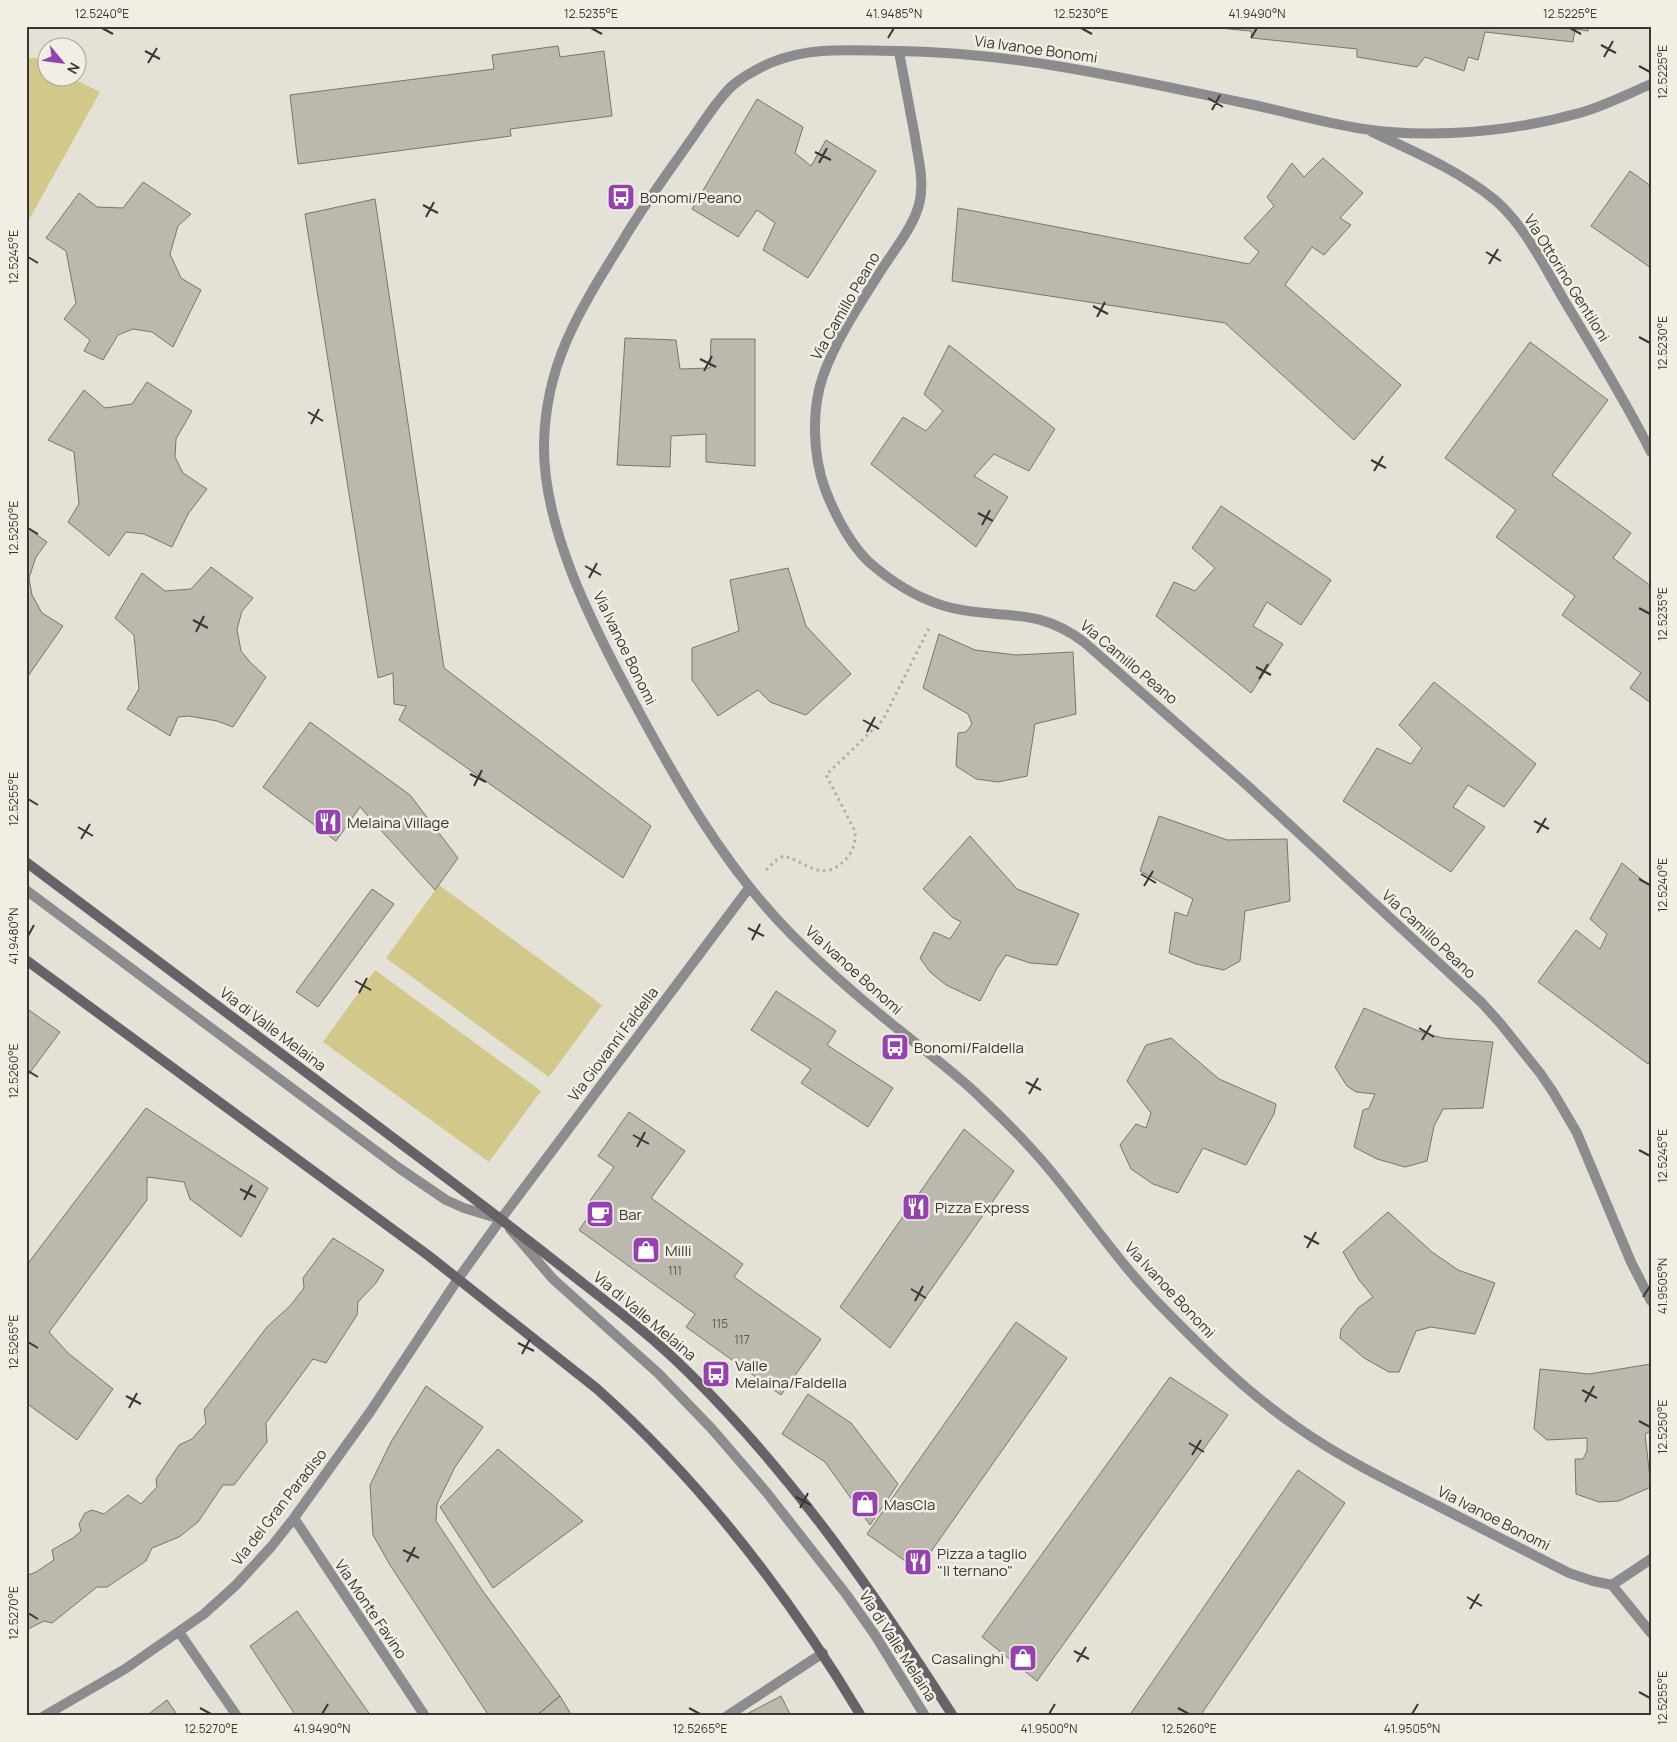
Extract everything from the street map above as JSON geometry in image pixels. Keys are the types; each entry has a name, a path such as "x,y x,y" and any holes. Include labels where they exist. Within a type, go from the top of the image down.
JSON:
{"main road":[{"name":"Via di Valle Melaina","path":"26,862 501,1219 634,1323 688,1372 740,1427 805,1504 900,1632 953,1716"},
{"path":"26,960 458,1278 596,1388 667,1455 719,1512 823,1653 862,1716"}],"street":[{"name":"Via Ivanoe Bonomi","path":"1612,1585 1593,1582 1569,1573 1396,1485 1329,1448 1271,1408 1205,1349 1144,1289 1120,1262 1055,1175 1004,1120 960,1078 885,1018 823,965 791,934 749,888 704,823 661,752 618,672 584,602 560,537 548,485 544,444 556,368 566,339 588,296 638,216 711,112 732,86 749,74 772,62 812,51 853,49 1007,58 1064,67 1366,130 1447,133 1522,125 1584,111 1651,84"},
{"name":"Via Camillo Peano","path":"899,52 921,167 920,201 900,242 835,348 823,376 816,409 815,453 819,472 830,503 862,555 874,567 918,597 954,608 1022,615 1041,619 1069,631 1084,642 1249,787 1482,1003 1535,1066 1565,1111 1600,1184 1631,1262 1651,1300"},
{"name":"Via Ottorino Gentiloni","path":"1366,130 1456,173 1509,214 1534,249 1569,307 1651,452"},
{"name":"Via Giovanni Faldella","path":"501,1219 749,888"},
{"name":"Via di Valle Melaina","path":"26,890 407,1173 446,1200 464,1208 501,1219 553,1279 659,1374 699,1415 767,1493 875,1635 925,1716"},
{"path":"458,1278 501,1219"},
{"name":"Via del Gran Paradiso","path":"44,1716 125,1669 204,1614 236,1585 294,1518 370,1412 458,1278"},
{"name":"Via Monte Favino","path":"294,1518 425,1716"},
{"path":"1651,1559 1612,1585 1651,1633"},
{"path":"179,1632 237,1716"},
{"path":"727,1716 823,1653"}],"path":[{"path":"749,888 775,861 783,856 814,869 826,871 838,866 849,856 856,838 856,831 826,775 883,720 941,605"}],"shaded area":[{"path":"26,58 36,58 38,59 38,88 88,88 88,86 100,92 26,225"},
{"path":"439,885 602,1005 549,1077 386,958"},
{"path":"375,970 541,1091 489,1162 323,1042"}],"building":[{"path":"1197,26 1589,26 1588,31 1575,29 1573,42 1485,32 1478,60 1468,57 1464,71 1425,57 1417,67 1357,57 1357,49 1252,38 1251,31"},
{"path":"558,46 560,57 604,51 612,116 510,129 511,136 298,164 290,95 494,69 492,55"},
{"path":"757,99 803,127 795,153 811,166 826,140 876,171 808,278 763,250 775,223 757,210 738,237 692,209"},
{"path":"1323,158 1363,193 1340,218 1351,225 1324,255 1312,247 1285,285 1401,385 1354,440 1225,323 952,281 958,208 1249,264 1259,252 1244,238 1274,206 1267,197 1292,163 1304,177"},
{"path":"1630,171 1651,186 1651,268 1591,226"},
{"path":"143,182 191,214 178,226 170,254 181,278 201,290 173,347 152,332 133,329 118,335 103,360 84,351 90,340 64,319 76,303 66,251 46,238 79,193 97,207 123,208"},
{"path":"375,199 444,668 651,826 623,878 399,720 406,706 394,704 393,673 378,678 305,214"},
{"path":"625,338 676,340 680,369 710,368 711,339 755,339 755,466 706,462 706,434 671,436 670,467 617,465"},
{"path":"1530,342 1608,400 1552,475 1631,533 1613,558 1651,586 1651,703 1630,688 1641,673 1562,615 1575,596 1496,537 1516,510 1445,458"},
{"path":"949,345 1055,429 1029,471 994,454 974,476 1008,497 976,547 871,464 903,417 926,431 943,411 924,394"},
{"path":"147,382 192,411 176,439 175,457 183,473 207,489 188,514 172,547 144,534 126,532 109,556 68,522 79,504 74,452 48,440 84,390 105,408 132,404"},
{"path":"1221,506 1331,580 1301,625 1267,602 1253,626 1283,644 1251,693 1156,616 1174,582 1195,591 1215,568 1192,548"},
{"path":"26,527 47,542 36,557 29,578 32,595 42,613 63,626 26,679"},
{"path":"211,567 253,598 242,611 237,629 241,651 266,677 233,727 217,721 189,716 178,717 170,736 127,709 139,689 134,635 115,618 142,573 165,591 191,589"},
{"path":"788,568 806,626 851,674 806,715 770,702 758,690 718,716 692,680 692,648 739,631 730,580"},
{"path":"939,634 975,650 1016,655 1073,652 1076,714 1035,724 1027,776 998,782 976,779 956,766 958,733 966,732 972,724 968,714 923,688"},
{"path":"1434,682 1536,764 1504,807 1468,785 1453,807 1485,827 1451,872 1343,801 1377,748 1411,764 1422,748 1399,725"},
{"path":"310,722 410,795 458,858 435,890 360,807 336,841 263,787"},
{"path":"1159,816 1227,840 1287,839 1290,901 1245,911 1240,961 1224,970 1196,964 1169,953 1175,912 1187,916 1193,899 1140,871"},
{"path":"970,836 1017,889 1079,914 1057,965 1030,963 1006,955 980,1001 946,985 930,972 920,958 934,932 950,939 961,922 952,917 923,889"},
{"path":"1622,863 1651,887 1651,1059 1648,1064 1538,982 1576,930 1600,949 1607,934 1590,919"},
{"path":"372,889 394,904 318,1007 296,992"},
{"path":"776,991 836,1031 827,1045 893,1088 868,1127 801,1083 811,1069 751,1030"},
{"path":"26,1008 60,1032 26,1078"},
{"path":"1364,1008 1416,1030 1442,1038 1493,1042 1483,1108 1443,1109 1434,1126 1427,1161 1405,1167 1377,1159 1354,1147 1363,1110 1369,1108 1375,1094 1356,1092 1347,1086 1335,1067"},
{"path":"1171,1038 1219,1079 1276,1104 1274,1114 1246,1165 1203,1148 1178,1193 1153,1184 1131,1169 1120,1145 1136,1124 1146,1128 1151,1113 1127,1081 1146,1045"},
{"path":"146,1108 268,1188 241,1237 190,1199 184,1182 147,1177 147,1200 49,1332 68,1353 113,1389 77,1440 26,1403 26,1266"},
{"path":"629,1112 685,1151 651,1198 743,1264 734,1277 821,1339 781,1395 686,1327 695,1314 579,1230 594,1209 587,1205 614,1167 598,1156"},
{"path":"964,1129 1014,1171 890,1348 840,1307"},
{"path":"1388,1212 1432,1252 1458,1270 1495,1283 1475,1334 1431,1327 1416,1331 1399,1372 1389,1372 1364,1358 1340,1338 1341,1329 1358,1308 1373,1297 1359,1280 1343,1252"},
{"path":"333,1238 384,1270 376,1283 358,1302 357,1315 326,1363 313,1359 266,1423 267,1442 234,1485 223,1485 198,1522 179,1537 152,1548 146,1561 107,1587 97,1587 52,1623 44,1621 26,1630 26,1576 54,1560 52,1550 81,1531 79,1524 85,1513 92,1510 104,1514 128,1495 141,1504 157,1487 156,1479 179,1445 192,1439 206,1423 204,1410 267,1327 290,1306 304,1288 303,1278"},
{"path":"1016,1322 1067,1358 918,1570 867,1534"},
{"path":"1651,1364 1651,1431 1645,1434 1651,1487 1619,1501 1599,1502 1576,1494 1575,1459 1583,1459 1587,1451 1587,1438 1547,1440 1534,1429 1540,1369 1589,1374"},
{"path":"1170,1377 1228,1415 1037,1681 982,1637"},
{"path":"426,1386 483,1427 455,1467 437,1504 436,1521 482,1590 560,1696 536,1716 489,1716 390,1565 373,1535 370,1485 391,1442"},
{"path":"808,1394 851,1423 898,1484 870,1525 825,1462 782,1434"},
{"path":"498,1449 583,1521 493,1588 440,1507"},
{"path":"1298,1470 1345,1503 1200,1716 1129,1716"},
{"path":"297,1611 371,1716 296,1716 250,1646"},
{"path":"560,1696 572,1716 536,1716"},
{"path":"781,1696 791,1716 743,1716"},
{"path":"167,1700 178,1716 146,1716"}],"place":[{"name":"Bonomi/Peano","path":"621,197"},
{"name":"Melaina Village","path":"328,822"},
{"name":"Bonomi/Faldella","path":"895,1047"},
{"name":"Pizza Express","path":"916,1207"},
{"name":"Bar","path":"600,1214"},
{"name":"Milli","path":"646,1250"},
{"name":"Valle Melaina/Faldella","path":"716,1374"},
{"name":"MasCla","path":"865,1504"},
{"name":"Pizza a taglio \"Il ternano\"","path":"918,1562"},
{"name":"Casalinghi","path":"1023,1658"}]}
